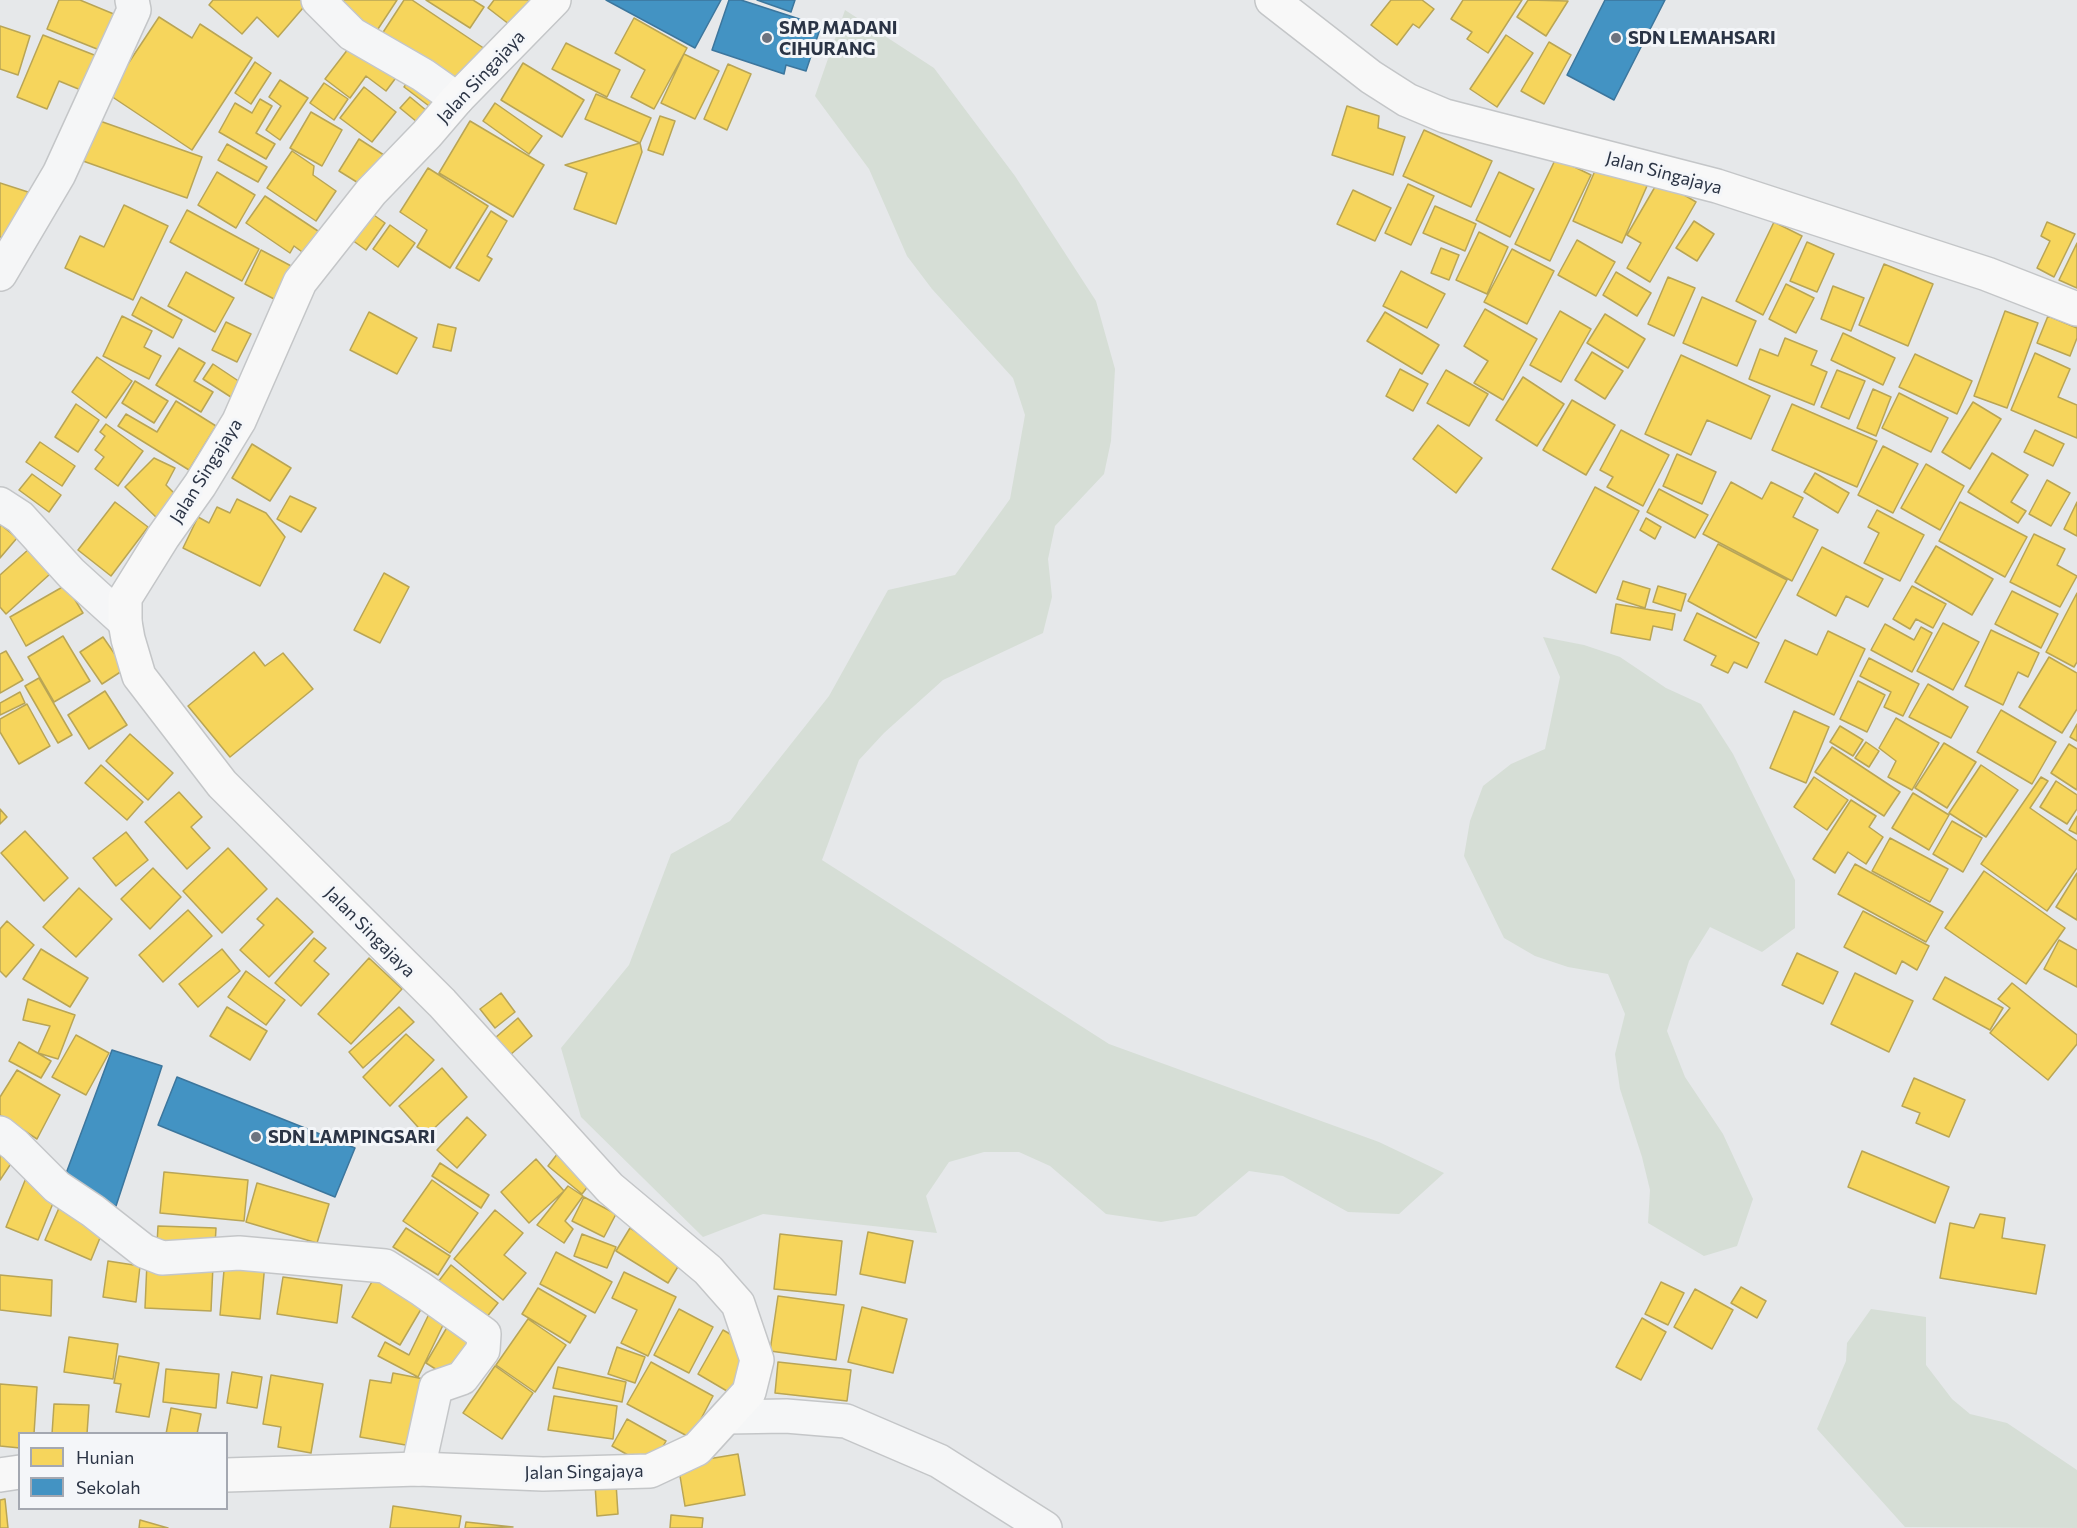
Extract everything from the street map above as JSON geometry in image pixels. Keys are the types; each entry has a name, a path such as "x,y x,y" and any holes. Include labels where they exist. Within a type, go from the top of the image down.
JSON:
{"street":[{"path":"0,274 59,174 134,10 132,0"},
{"path":"318,0 352,34 423,75 457,99"},
{"name":"Jalan Singajaya","path":"228,1475 418,1469 543,1474 651,1471 697,1449 749,1392 757,1360 738,1304 708,1270 610,1188 442,1003 222,784 140,676 132,657 125,622 125,598 240,421 300,282 371,192 457,99 554,0"},
{"name":"Jalan Singajaya","path":"1272,0 1371,78 1407,100 1445,116 1717,186 1987,274 2077,309"},
{"path":"0,504 20,517 71,573 125,622"},
{"path":"0,1133 57,1187 93,1211 144,1251 162,1258 239,1253 385,1266 421,1288 484,1334 483,1350 462,1378 436,1387 418,1469"},
{"path":"727,1417 786,1416 846,1421 939,1461 1045,1528"},
{"path":"0,1475 18,1472"}],"shaded area":[{"path":"845,10 934,68 1015,176 1096,301 1115,369 1111,441 1104,474 1055,526 1048,559 1052,597 1043,633 943,680 884,733 859,760 822,860 1109,1044 1379,1142 1444,1173 1399,1214 1348,1212 1283,1176 1249,1171 1196,1216 1161,1222 1106,1214 1050,1166 1019,1152 984,1152 949,1162 926,1196 937,1233 763,1214 703,1237 581,1117 561,1048 629,965 671,854 730,821 829,696 888,590 955,575 1010,499 1025,415 1013,378 932,289 907,256 869,169 815,96"},
{"path":"1543,637 1584,645 1620,657 1666,688 1701,704 1733,754 1795,880 1795,928 1762,952 1710,927 1689,961 1667,1031 1685,1077 1723,1134 1753,1199 1737,1246 1704,1256 1648,1223 1650,1190 1620,1089 1615,1054 1625,1014 1608,974 1568,967 1535,956 1504,938 1464,856 1470,821 1483,786 1511,764 1545,749 1560,677"},
{"path":"1871,1309 1926,1317 1926,1365 1952,1399 1970,1414 2007,1423 2077,1470 2077,1528 1905,1527 1817,1429 1846,1361 1847,1343"}],"building: Hunian":[{"path":"59,0 80,0 121,17 107,53 47,29"},
{"path":"213,0 309,1 278,37 257,17 242,34 209,5"},
{"path":"336,0 397,0 376,32"},
{"path":"404,0 412,0 485,49 458,90 380,37"},
{"path":"426,0 473,0 484,7 470,28"},
{"path":"494,0 534,0 514,28 488,8"},
{"path":"1391,0 1422,0 1434,9 1419,28 1413,24 1397,45 1371,25"},
{"path":"1463,0 1522,0 1488,53 1467,39 1472,32 1451,19"},
{"path":"1528,0 1568,1 1546,36 1517,17"},
{"path":"159,17 192,38 200,24 252,58 192,150 108,94"},
{"path":"634,18 687,48 654,109 631,97 645,70 615,53"},
{"path":"0,26 30,36 18,75 0,69"},
{"path":"43,35 107,60 93,95 59,81 47,109 17,97"},
{"path":"1506,35 1533,53 1497,107 1470,89"},
{"path":"355,40 401,71 386,91 366,76 350,98 325,79"},
{"path":"1549,42 1571,55 1544,104 1521,91"},
{"path":"566,43 620,70 607,97 552,69"},
{"path":"684,54 719,71 695,119 661,103"},
{"path":"255,62 271,73 251,104 235,93"},
{"path":"523,63 584,100 562,137 501,100"},
{"path":"728,64 751,74 727,130 704,119"},
{"path":"414,73 443,95 433,109 404,87"},
{"path":"280,80 308,98 280,140 266,130 281,106 269,97"},
{"path":"324,83 348,99 334,120 310,103"},
{"path":"364,87 396,112 372,142 340,118"},
{"path":"596,94 651,118 640,143 585,119"},
{"path":"410,97 427,111 417,122 400,108"},
{"path":"260,99 272,106 256,133 275,144 266,159 219,132 235,103 252,113"},
{"path":"495,103 542,136 529,154 483,121"},
{"path":"1347,106 1379,116 1378,128 1405,137 1393,175 1332,155"},
{"path":"311,112 342,130 322,166 290,148"},
{"path":"660,116 675,121 663,155 648,150"},
{"path":"97,120 202,157 187,198 83,161"},
{"path":"470,121 544,165 513,217 439,173"},
{"path":"1424,130 1492,161 1471,207 1403,176"},
{"path":"359,139 387,157 368,189 339,171"},
{"path":"640,143 642,152 616,224 574,209 587,173 565,165"},
{"path":"227,144 267,167 258,182 218,160"},
{"path":"292,151 314,166 313,175 336,191 316,221 267,188"},
{"path":"1556,158 1591,175 1550,261 1515,244"},
{"path":"1598,164 1647,186 1622,243 1573,221"},
{"path":"428,168 488,206 450,268 417,247 427,230 400,212"},
{"path":"217,172 255,195 236,228 198,205"},
{"path":"1499,172 1534,189 1510,237 1476,220"},
{"path":"1659,180 1696,202 1650,282 1627,268 1641,243 1627,235"},
{"path":"0,183 28,192 12,241 0,237"},
{"path":"1408,184 1434,196 1411,245 1385,233"},
{"path":"1353,190 1391,208 1375,241 1337,224"},
{"path":"265,196 324,235 309,257 294,246 290,253 246,223"},
{"path":"124,205 168,226 133,300 65,268 80,236 104,247"},
{"path":"1435,206 1476,224 1465,251 1423,233"},
{"path":"187,210 259,249 242,281 170,242"},
{"path":"491,211 507,221 487,256 492,259 479,281 456,268"},
{"path":"371,213 385,223 366,250 352,240"},
{"path":"1694,221 1714,234 1697,261 1676,248"},
{"path":"1774,222 1802,236 1763,315 1736,301"},
{"path":"2047,222 2075,234 2054,277 2037,268 2050,241 2041,236"},
{"path":"390,225 415,243 398,267 373,249"},
{"path":"1479,232 1508,247 1487,294 1456,280"},
{"path":"1577,240 1615,262 1596,296 1558,275"},
{"path":"1807,242 1834,254 1817,292 1790,281"},
{"path":"2077,243 2077,288 2059,280"},
{"path":"1441,248 1459,255 1449,280 1431,273"},
{"path":"1512,249 1554,271 1527,324 1484,302"},
{"path":"261,250 295,268 278,301 245,284"},
{"path":"1884,264 1933,284 1908,346 1859,325"},
{"path":"1401,271 1445,294 1427,328 1383,306"},
{"path":"186,272 234,298 215,332 168,306"},
{"path":"1616,272 1651,293 1637,316 1603,295"},
{"path":"1668,277 1695,288 1674,336 1648,324"},
{"path":"1786,284 1814,298 1796,333 1769,319"},
{"path":"1833,286 1864,298 1851,331 1821,319"},
{"path":"141,297 182,320 173,338 132,315"},
{"path":"1702,297 1756,321 1737,366 1683,343"},
{"path":"1485,309 1537,339 1503,400 1474,383 1488,361 1464,346"},
{"path":"1560,311 1591,329 1561,382 1530,365"},
{"path":"2005,311 2038,323 2007,408 1974,396"},
{"path":"369,312 417,338 397,374 350,350"},
{"path":"1385,312 1439,345 1422,374 1367,341"},
{"path":"1605,314 1645,339 1628,368 1587,343"},
{"path":"122,316 152,331 144,347 161,356 149,379 103,356"},
{"path":"2048,316 2077,328 2077,338 2070,356 2037,343"},
{"path":"226,322 251,334 237,362 212,350"},
{"path":"438,324 456,328 451,351 433,347"},
{"path":"1843,333 1895,358 1883,385 1831,360"},
{"path":"1785,338 1817,351 1811,365 1827,372 1814,405 1749,379 1760,349 1778,356"},
{"path":"179,348 205,363 194,381 213,392 201,412 156,385"},
{"path":"1592,352 1623,371 1605,399 1575,380"},
{"path":"2035,353 2070,369 2058,397 2077,405 2077,438 2011,410"},
{"path":"1915,354 1972,381 1957,414 1899,387"},
{"path":"1681,355 1770,396 1751,439 1707,420 1691,455 1645,434"},
{"path":"97,357 132,381 106,418 72,392"},
{"path":"213,364 246,386 237,401 203,379"},
{"path":"1400,369 1428,384 1413,411 1386,396"},
{"path":"1446,370 1488,394 1469,426 1427,403"},
{"path":"1837,370 1865,381 1849,419 1821,407"},
{"path":"1523,377 1564,404 1537,446 1496,420"},
{"path":"135,381 168,401 154,423 122,403"},
{"path":"1873,389 1891,397 1876,436 1857,428"},
{"path":"1899,393 1948,418 1931,452 1882,428"},
{"path":"1572,400 1615,425 1586,475 1543,450"},
{"path":"176,401 216,426 189,470 118,426 126,414 157,432"},
{"path":"1973,402 2001,419 1970,469 1942,452"},
{"path":"76,404 99,420 78,452 55,437"},
{"path":"1792,404 1877,441 1857,487 1772,450"},
{"path":"106,424 143,451 118,486 95,469 104,457 95,450 105,436 100,432"},
{"path":"1438,425 1482,458 1456,493 1413,459"},
{"path":"1621,430 1669,455 1643,506 1607,487 1613,477 1600,470"},
{"path":"2035,430 2064,444 2053,466 2024,452"},
{"path":"40,442 75,466 62,486 26,462"},
{"path":"252,444 291,468 270,501 232,478"},
{"path":"1883,446 1918,464 1893,513 1858,495"},
{"path":"1992,453 2028,475 2011,502 2026,511 2018,523 1968,492"},
{"path":"1677,454 1716,472 1702,504 1663,486"},
{"path":"154,458 175,468 166,485 181,500 160,521 125,487"},
{"path":"1926,464 1964,486 1940,530 1901,508"},
{"path":"1815,473 1849,493 1838,513 1804,492"},
{"path":"32,474 61,495 49,512 19,490"},
{"path":"2047,480 2070,493 2051,526 2029,514"},
{"path":"1731,482 1762,499 1771,482 1803,498 1793,517 1818,530 1792,581 1703,534"},
{"path":"1595,487 1639,511 1596,593 1552,569"},
{"path":"1659,489 1708,515 1695,538 1647,512"},
{"path":"290,496 316,508 301,532 277,519"},
{"path":"237,499 266,513 285,537 260,586 183,548 198,517 209,523 217,507 230,513"},
{"path":"115,502 148,527 111,576 78,550"},
{"path":"1960,502 2027,537 2005,577 1939,541"},
{"path":"2077,502 2077,536 2064,529"},
{"path":"1877,510 1924,535 1900,581 1864,563 1879,533 1868,527"},
{"path":"1646,518 1661,527 1655,539 1640,530"},
{"path":"0,524 17,538 0,558"},
{"path":"2034,534 2065,549 2057,565 2077,576 2060,607 2010,582"},
{"path":"1718,544 1787,580 1756,638 1688,601"},
{"path":"1936,546 1993,579 1972,615 1915,582"},
{"path":"1822,547 1883,579 1868,607 1846,596 1836,616 1797,595"},
{"path":"29,549 50,574 6,614 0,607 0,575"},
{"path":"384,573 409,587 380,643 354,630"},
{"path":"1623,581 1650,589 1645,608 1617,599"},
{"path":"66,585 83,613 26,646 10,617"},
{"path":"1658,586 1686,594 1681,611 1653,602"},
{"path":"1912,586 1946,604 1933,628 1916,619 1910,629 1893,619"},
{"path":"2012,591 2058,614 2041,648 1995,624"},
{"path":"2077,593 2077,662 2074,667 2046,652"},
{"path":"1616,604 1675,614 1672,630 1653,626 1650,640 1611,633"},
{"path":"1697,613 1759,643 1747,668 1734,662 1728,673 1711,665 1716,656 1684,640"},
{"path":"1943,623 1979,642 1953,690 1917,671"},
{"path":"1885,624 1914,640 1921,627 1932,633 1912,672 1871,650"},
{"path":"1991,630 2039,653 2028,677 2018,672 2003,705 1965,686"},
{"path":"1828,631 1865,649 1834,715 1765,682 1785,640 1817,655"},
{"path":"63,636 90,681 54,702 28,657"},
{"path":"103,637 125,669 102,684 80,652"},
{"path":"6,651 23,680 0,693 0,654"},
{"path":"254,652 265,666 283,653 313,689 230,757 188,706"},
{"path":"2049,657 2077,673 2077,709 2062,733 2019,707"},
{"path":"1869,658 1919,684 1903,716 1884,707 1891,692 1860,676"},
{"path":"39,678 72,735 58,743 25,686"},
{"path":"1858,681 1885,695 1867,732 1840,719"},
{"path":"1928,684 1968,707 1951,738 1909,717"},
{"path":"105,691 127,725 89,749 68,715"},
{"path":"20,692 25,703 0,715 0,703"},
{"path":"27,704 50,746 19,764 0,732 0,719"},
{"path":"2001,710 2056,742 2032,784 1977,752"},
{"path":"1794,711 1829,727 1806,783 1770,768"},
{"path":"1896,718 1939,743 1912,790 1888,777 1896,761 1879,748"},
{"path":"2077,724 2077,741 2070,737"},
{"path":"1840,726 1863,740 1853,756 1830,742"},
{"path":"130,734 173,773 148,800 106,761"},
{"path":"1866,742 1879,751 1869,767 1855,758"},
{"path":"1944,743 1976,762 1947,808 1915,788"},
{"path":"2069,744 2077,749 2077,790 2051,773"},
{"path":"1832,747 1900,792 1884,816 1815,772"},
{"path":"101,765 143,802 127,820 85,783"},
{"path":"1981,765 2018,790 1986,837 1949,813"},
{"path":"1814,777 1848,800 1827,830 1794,807"},
{"path":"2041,777 2048,781 2030,808 2077,841 2077,868 2047,911 1981,864"},
{"path":"2056,781 2077,795 2077,809 2067,824 2040,807"},
{"path":"179,792 202,817 191,827 210,848 187,869 145,822"},
{"path":"1913,793 1949,815 1929,850 1892,828"},
{"path":"1851,800 1876,816 1869,827 1883,837 1866,864 1848,852 1835,873 1813,859"},
{"path":"0,809 7,817 0,824"},
{"path":"2077,816 2077,834 2069,830"},
{"path":"1952,821 1982,838 1963,872 1933,854"},
{"path":"25,831 68,878 44,901 1,853"},
{"path":"126,832 148,860 116,886 93,858"},
{"path":"1890,838 1948,869 1930,902 1872,871"},
{"path":"228,848 267,889 222,933 183,891"},
{"path":"1855,864 1943,912 1926,942 1838,894"},
{"path":"153,868 181,897 150,929 121,899"},
{"path":"1984,871 2065,928 2026,984 1945,928"},
{"path":"2077,873 2077,920 2056,907"},
{"path":"79,888 112,919 76,957 43,927"},
{"path":"277,898 313,932 269,977 240,950 264,925 257,919"},
{"path":"188,910 212,936 163,982 139,955"},
{"path":"1863,911 1929,946 1917,970 1902,961 1896,974 1844,947"},
{"path":"7,921 34,945 6,977 0,971 0,929"},
{"path":"314,938 326,948 314,961 329,974 301,1006 275,983"},
{"path":"2059,940 2077,950 2077,987 2044,969"},
{"path":"41,949 88,978 70,1007 23,979"},
{"path":"222,949 240,971 198,1007 179,984"},
{"path":"1797,953 1838,972 1823,1004 1782,985"},
{"path":"369,958 402,989 351,1044 318,1014"},
{"path":"246,971 285,1000 266,1025 228,997"},
{"path":"1855,973 1913,1001 1889,1052 1831,1024"},
{"path":"1945,977 2003,1008 1990,1030 1933,999"},
{"path":"2012,983 2077,1035 2077,1044 2048,1080 1990,1033 2010,1008 1998,999"},
{"path":"501,993 515,1012 495,1028 480,1009"},
{"path":"28,999 75,1015 58,1059 38,1053 50,1026 23,1020"},
{"path":"227,1007 267,1031 250,1060 210,1036"},
{"path":"399,1007 414,1022 363,1068 349,1052"},
{"path":"518,1018 532,1036 510,1055 495,1038"},
{"path":"406,1034 434,1060 390,1106 363,1077"},
{"path":"76,1035 109,1053 86,1095 52,1077"},
{"path":"19,1042 51,1061 41,1078 9,1061"},
{"path":"442,1068 467,1097 426,1136 399,1106"},
{"path":"17,1070 60,1095 37,1139 0,1115 0,1097"},
{"path":"1914,1078 1965,1100 1949,1137 1916,1123 1920,1113 1902,1106"},
{"path":"467,1117 486,1135 457,1168 437,1150"},
{"path":"0,1145 16,1156 0,1180"},
{"path":"1862,1151 1949,1187 1935,1223 1848,1187"},
{"path":"558,1153 592,1181 582,1194 548,1166"},
{"path":"536,1159 564,1191 529,1223 501,1192"},
{"path":"440,1163 489,1195 481,1208 432,1176"},
{"path":"164,1172 248,1180 244,1221 160,1213"},
{"path":"26,1178 58,1191 38,1240 6,1227"},
{"path":"432,1180 478,1213 450,1253 403,1221"},
{"path":"257,1183 329,1204 317,1243 246,1222"},
{"path":"568,1186 583,1196 565,1221 573,1229 564,1243 537,1225"},
{"path":"584,1197 616,1214 604,1237 572,1221"},
{"path":"59,1208 104,1228 91,1260 45,1240"},
{"path":"495,1210 523,1233 504,1255 526,1273 503,1300 454,1259"},
{"path":"1980,1214 2005,1218 2002,1238 2045,1245 2036,1294 1940,1278 1950,1223 1974,1228"},
{"path":"158,1226 216,1228 215,1246 157,1244"},
{"path":"406,1228 450,1256 438,1275 393,1247"},
{"path":"630,1228 682,1260 668,1283 616,1251"},
{"path":"868,1232 913,1241 905,1283 860,1274"},
{"path":"582,1234 616,1247 607,1268 574,1256"},
{"path":"780,1234 842,1241 836,1295 774,1289"},
{"path":"556,1252 612,1282 595,1313 540,1284"},
{"path":"225,1259 265,1263 260,1319 220,1315"},
{"path":"108,1261 140,1266 136,1302 103,1297"},
{"path":"147,1262 213,1265 211,1311 145,1308"},
{"path":"451,1265 498,1303 482,1323 435,1286"},
{"path":"378,1271 427,1299 400,1345 352,1317"},
{"path":"624,1272 676,1297 648,1356 621,1343 637,1310 612,1298"},
{"path":"0,1275 52,1280 51,1316 0,1310"},
{"path":"283,1277 342,1285 337,1323 277,1314"},
{"path":"1661,1282 1684,1293 1668,1325 1645,1314"},
{"path":"1741,1287 1766,1301 1757,1318 1731,1303"},
{"path":"538,1288 586,1316 570,1343 522,1314"},
{"path":"1695,1289 1733,1310 1712,1349 1674,1327"},
{"path":"778,1296 844,1305 836,1360 770,1351"},
{"path":"862,1307 907,1319 893,1373 848,1362"},
{"path":"679,1309 713,1327 689,1373 654,1355"},
{"path":"429,1314 445,1321 418,1377 378,1356 385,1342 409,1355"},
{"path":"1642,1318 1666,1332 1641,1380 1616,1367"},
{"path":"528,1319 566,1345 535,1392 496,1365"},
{"path":"449,1324 476,1340 453,1380 426,1363"},
{"path":"723,1330 744,1342 748,1364 732,1394 698,1374"},
{"path":"69,1337 118,1344 113,1379 64,1372"},
{"path":"617,1347 645,1357 635,1383 608,1374"},
{"path":"119,1356 159,1363 149,1417 116,1412 121,1384 114,1383"},
{"path":"651,1362 713,1396 691,1438 627,1404"},
{"path":"778,1362 851,1370 847,1401 775,1393"},
{"path":"495,1366 533,1393 502,1439 463,1413"},
{"path":"558,1367 626,1382 622,1402 553,1388"},
{"path":"166,1369 219,1374 216,1408 163,1402"},
{"path":"232,1372 262,1377 257,1408 227,1403"},
{"path":"393,1373 429,1380 417,1447 360,1437 370,1380 391,1383"},
{"path":"271,1375 323,1384 311,1453 278,1447 281,1427 263,1424"},
{"path":"0,1384 37,1387 34,1432 18,1432 18,1448 0,1446"},
{"path":"554,1396 617,1406 613,1439 548,1430"},
{"path":"54,1404 89,1405 87,1432 52,1432"},
{"path":"171,1408 201,1414 197,1432 166,1432"},
{"path":"627,1419 666,1441 651,1468 612,1446"},
{"path":"738,1454 745,1495 685,1506 678,1464"},
{"path":"616,1483 618,1514 597,1516 595,1484"},
{"path":"5,1499 8,1528 0,1528 0,1500"},
{"path":"393,1506 461,1516 459,1528 390,1528"},
{"path":"671,1515 703,1518 702,1528 670,1528"},
{"path":"140,1520 168,1528 139,1528"},
{"path":"466,1522 513,1527 465,1528"}],"building: Sekolah":[{"path":"606,0 721,0 695,48"},
{"name":"SMP MADANI CIHURANG","path":"729,0 741,0 821,26 806,71 786,65 784,74 712,50"},
{"path":"757,0 795,0 791,12"},
{"name":"SDN LEMAHSARI","path":"1605,0 1665,0 1614,100 1567,75"},
{"path":"112,1050 162,1066 116,1206 61,1187"},
{"name":"SDN LAMPINGSARI","path":"177,1077 355,1148 335,1197 158,1125"}],"place":[{"name":"SMP MADANI CIHURANG","path":"767,38"},
{"name":"SDN LEMAHSARI","path":"1616,38"},
{"name":"SDN LAMPINGSARI","path":"256,1137"}]}
